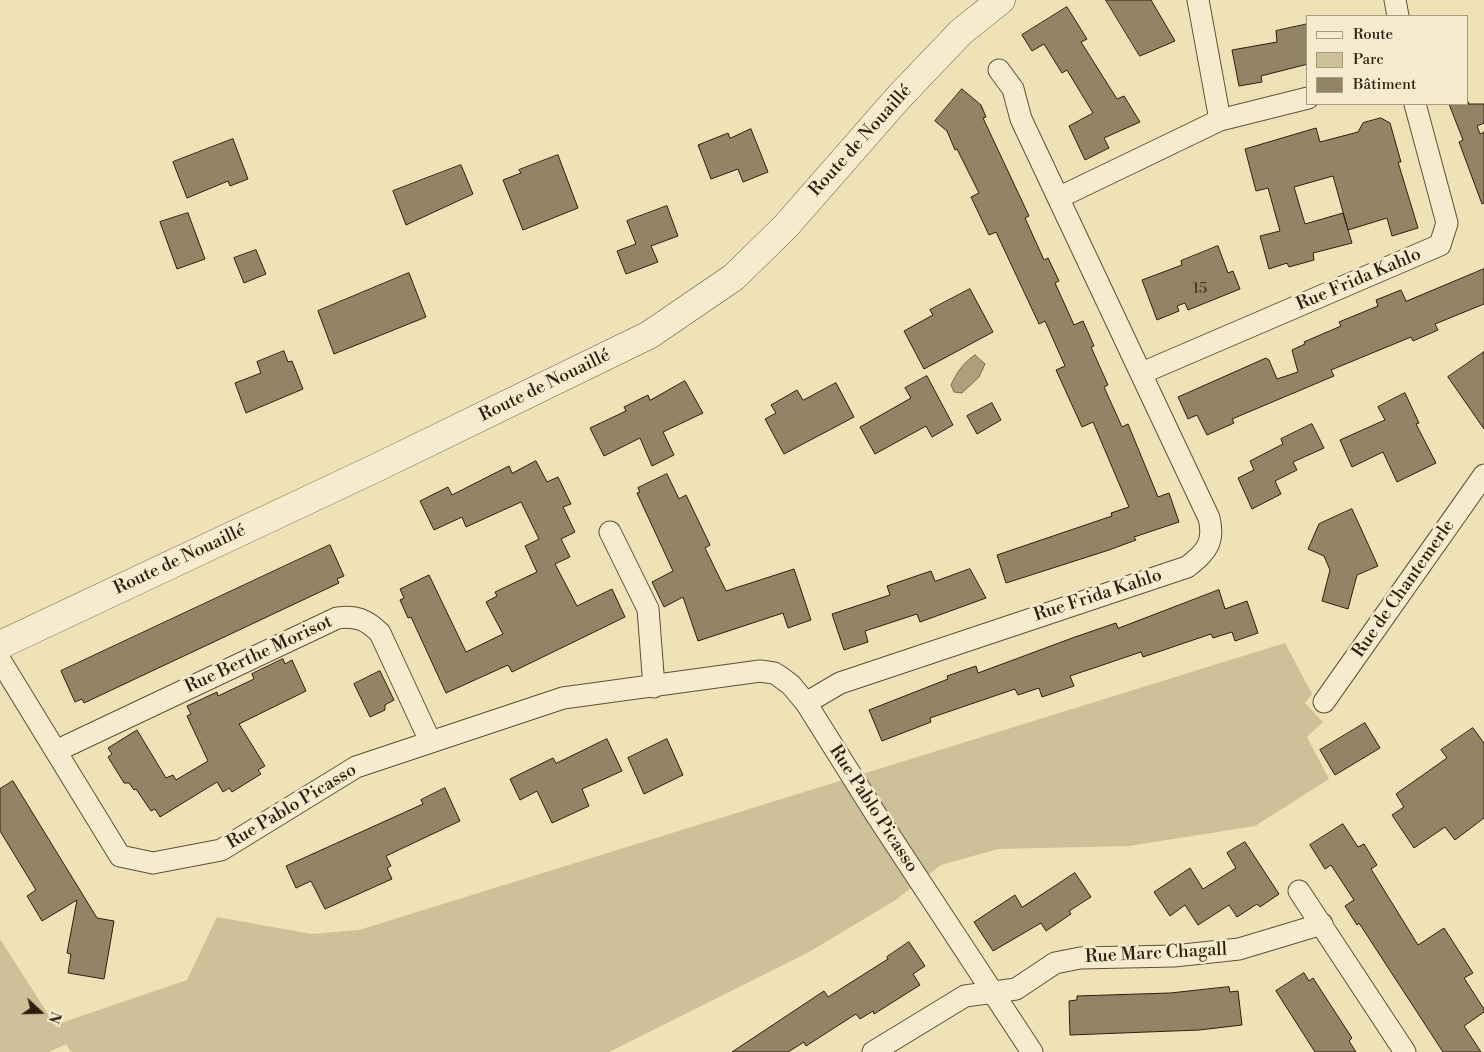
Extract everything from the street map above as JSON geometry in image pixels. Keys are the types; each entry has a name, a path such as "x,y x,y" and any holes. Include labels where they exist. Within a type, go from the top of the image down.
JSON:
{"street":[{"name":"Route de Nouaillé","path":"0,645 649,335 734,277 786,226 898,98 961,32 1001,0"},
{"path":"1198,0 1220,120"},
{"path":"1395,0 1398,15"},
{"name":"Rue Frida Kahlo","path":"806,703 840,683 1187,567 1200,557 1211,537 1212,530 1209,518 1021,119 1013,89 999,70"},
{"path":"1058,198 1220,120 1306,98"},
{"name":"Rue Frida Kahlo","path":"1142,373 1440,245 1447,223 1415,105"},
{"name":"Rue de Chantemerle","path":"1324,702 1484,475"},
{"path":"610,532 648,609 654,687"},
{"name":"Rue Berthe Morisot","path":"56,751 337,618 350,616 372,624 380,633 430,741"},
{"name":"Rue Pablo Picasso","path":"0,660 120,856 153,863 221,850 356,767 563,698 760,671 774,672 792,685 806,703 875,813 1032,1052"},
{"path":"1299,891 1405,1052"},
{"name":"Rue Marc Chagall","path":"885,1049 965,996 1016,989 1055,963 1080,958 1174,956 1239,950 1322,924"}],"green space":[{"path":"1285,643 1312,694 1305,703 1323,722 1307,737 1329,779 1255,826 1129,846 998,849 941,865 894,901 809,952 609,1052 71,1052 66,1044 49,1052 0,1052 0,939 55,1025 187,980 217,917 312,934 359,930"}],"shaded area":[{"path":"975,355 985,364 979,377 962,393 954,392 951,385 956,376"}],"building":[{"path":"1106,0 1151,0 1175,41 1140,56"},
{"path":"1067,7 1087,39 1081,42 1117,99 1124,96 1140,122 1104,138 1109,148 1085,160 1069,126 1093,113 1067,70 1062,73 1044,44 1032,51 1022,35"},
{"path":"1306,24 1306,65 1261,76 1262,82 1239,86 1232,50 1277,42 1276,31"},
{"path":"962,89 981,105 986,117 983,118 1029,216 1025,218 1044,260 1048,258 1059,281 1055,283 1074,325 1083,321 1094,346 1091,347 1108,385 1104,387 1122,427 1128,424 1158,497 1169,493 1179,522 1134,537 1136,540 1109,550 1006,583 997,555 1112,516 1111,513 1129,507 1093,422 1082,427 1056,370 1065,366 1045,321 1039,324 996,232 989,235 971,197 979,193 957,149 955,150 947,131 935,121"},
{"path":"1484,104 1484,123 1477,126 1480,134 1484,132 1484,203 1482,204 1459,142 1463,140 1449,105"},
{"path":"1381,118 1390,123 1401,162 1398,162 1418,228 1392,236 1387,218 1348,230 1352,243 1313,253 1314,260 1289,267 1287,263 1269,269 1260,236 1280,231 1268,188 1256,191 1245,149 1316,128 1320,142 1358,132 1363,123","holes":["1333,176 1347,226 1343,213 1305,224 1294,187"]},
{"path":"751,129 768,172 743,182 738,169 711,179 698,145 728,133 730,138"},
{"path":"233,139 248,179 230,186 228,181 187,198 173,162"},
{"path":"558,155 578,208 523,230 503,180 521,173 519,170"},
{"path":"461,165 473,194 406,225 393,191"},
{"path":"667,206 678,236 651,246 658,262 626,274 617,251 636,244 627,221"},
{"path":"188,213 205,259 177,269 160,222"},
{"path":"1218,246 1228,273 1233,271 1240,289 1188,310 1185,303 1177,306 1179,311 1157,320 1142,280 1182,265 1181,261"},
{"path":"256,250 266,274 244,283 234,258"},
{"path":"1484,269 1484,304 1435,324 1438,330 1413,341 1411,337 1331,370 1334,376 1232,419 1234,423 1207,435 1197,415 1188,419 1178,397 1266,358 1269,360 1277,379 1298,372 1292,350 1305,344 1304,342 1341,326 1339,322 1378,306 1376,300 1401,290 1406,301"},
{"path":"409,273 426,317 334,354 318,311"},
{"path":"970,289 993,332 924,369 904,331 933,315 930,310"},
{"path":"284,351 288,362 292,361 303,389 246,413 235,383 261,373 257,362"},
{"path":"1484,352 1484,429 1448,377"},
{"path":"927,376 953,425 932,437 926,426 875,454 860,427 911,398 905,388"},
{"path":"685,381 703,413 663,432 674,455 652,466 640,438 604,456 590,428 626,411 624,407 648,395 650,400"},
{"path":"836,383 854,417 784,454 765,419 776,413 771,405 797,390 803,400"},
{"path":"1405,393 1419,423 1416,424 1436,463 1397,482 1383,452 1352,467 1340,440 1385,420 1378,407"},
{"path":"992,403 1001,420 977,434 967,416"},
{"path":"1312,424 1324,448 1293,462 1297,470 1275,481 1281,494 1252,509 1238,478 1254,470 1250,461 1283,444 1281,439"},
{"path":"536,461 547,482 558,477 571,504 563,507 575,532 561,539 570,557 555,564 577,606 612,589 625,617 512,672 508,665 446,693 411,617 408,618 400,600 404,598 400,589 429,575 466,652 503,634 486,602 497,596 495,592 537,572 525,546 539,539 521,502 466,527 462,517 434,530 420,501 448,487 452,495 509,466 512,473"},
{"path":"667,474 679,499 686,495 710,545 705,548 726,591 794,569 811,620 788,628 783,613 698,641 683,597 664,607 652,582 673,571 637,493 640,492 638,488"},
{"path":"1352,509 1378,566 1357,575 1348,609 1322,601 1330,570 1324,556 1308,549 1319,524"},
{"path":"330,545 344,576 337,579 339,583 84,703 82,699 75,702 61,671"},
{"path":"970,569 986,598 920,622 917,614 865,631 868,642 844,650 832,614 890,595 887,586 931,571 935,581"},
{"path":"1219,590 1225,609 1247,601 1258,633 1235,641 1232,632 1213,638 1211,634 1143,657 1141,652 1070,676 1074,686 1042,697 1039,688 1018,695 1015,689 930,718 931,722 882,741 869,710 948,679 947,676 976,666 978,673 1116,623 1118,628"},
{"path":"283,659 285,664 292,660 306,691 239,724 265,766 258,770 261,774 232,792 229,788 223,792 217,782 160,817 155,809 151,811 136,789 134,790 129,783 124,783 108,757 112,754 108,748 137,730 166,778 173,775 176,780 208,761 187,716 191,714 187,706 217,692 218,696 254,679 252,674"},
{"path":"380,671 394,700 385,705 385,710 370,717 354,684"},
{"path":"1365,723 1380,748 1335,775 1320,750"},
{"path":"1473,728 1484,743 1484,818 1455,840 1445,827 1414,848 1392,815 1404,807 1396,794 1447,758 1441,750"},
{"path":"607,739 622,771 582,789 589,806 552,823 537,791 520,800 510,779 553,758 556,763"},
{"path":"667,739 683,775 644,794 628,758"},
{"path":"13,781 97,918 114,921 104,979 68,973 71,954 67,953 77,900 42,921 27,896 36,890 0,831 0,789"},
{"path":"445,788 460,821 386,856 391,866 387,868 392,879 325,909 311,881 296,888 286,866 423,804 421,800"},
{"path":"1343,824 1358,847 1364,844 1377,865 1371,869 1418,945 1444,928 1473,973 1464,978 1484,1009 1484,1012 1464,1026 1481,1052 1443,1052 1359,923 1357,925 1345,906 1354,900 1331,865 1325,869 1310,845"},
{"path":"1245,842 1279,894 1260,907 1257,904 1237,917 1229,905 1198,925 1185,905 1170,916 1154,892 1190,868 1203,889 1236,868 1227,853"},
{"path":"1075,873 1091,897 1069,911 1071,914 1046,931 1041,923 993,951 974,922 1015,895 1022,907"},
{"path":"909,942 925,966 913,974 920,985 874,1014 873,1011 860,1019 856,1014 806,1046 804,1042 788,1052 732,1052 824,991 828,997 888,959 887,957"},
{"path":"1304,973 1309,981 1313,978 1352,1038 1349,1041 1356,1052 1315,1052 1276,991"},
{"path":"1229,987 1230,992 1238,991 1242,1025 1199,1030 1070,1035 1069,1001 1077,1000 1077,996 1170,993"}]}
